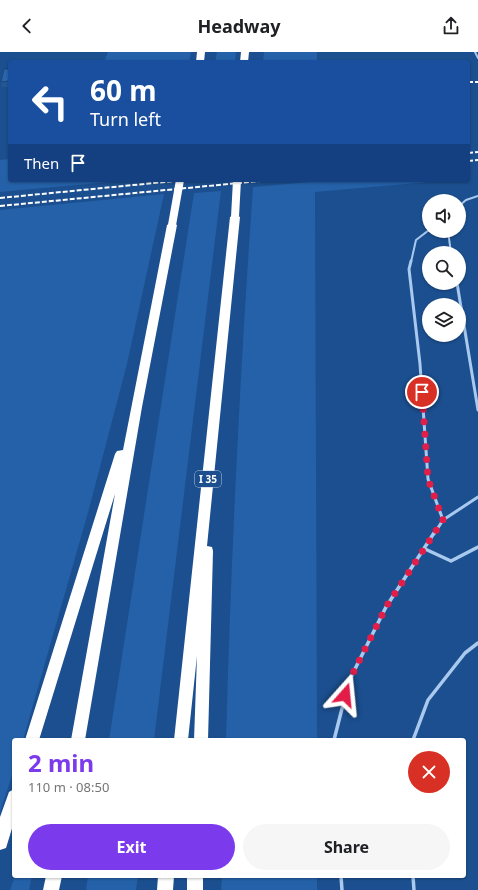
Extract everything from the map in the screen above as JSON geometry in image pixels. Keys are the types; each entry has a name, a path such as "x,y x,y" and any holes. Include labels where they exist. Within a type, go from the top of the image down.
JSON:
{"highway":[{"path":"78,738 136,407 180,182"},
{"name":"I 35","path":"180,738 237,182"},
{"path":"33,738 136,407"},
{"path":"201,738 210,451"},
{"path":"0,842 12,803"},
{"path":"51,890 54,878"},
{"path":"165,890 166,878"},
{"path":"195,878 195,890"}],"lane":[{"path":"475,52 478,58"},
{"path":"466,200 478,196"},
{"path":"422,235 416,240 409,269 420,364 428,479 443,520"},
{"path":"457,290 478,410"},
{"path":"335,738 349,681 386,607 443,520 478,497"},
{"path":"425,549 450,561 478,547"},
{"path":"414,738 428,700 465,654 478,643"},
{"path":"341,878 342,890"},
{"path":"412,878 414,890"}],"shaded area":[{"path":"108,52 191,52 189,60 105,60"},
{"path":"217,52 236,52 235,60 215,60"},
{"path":"264,52 317,52 317,60 263,60"},
{"path":"8,159 8,182 109,182 0,192 0,160"},
{"path":"309,182 428,182 315,192 317,738 226,738 236,464 253,187"},
{"path":"221,191 154,738 109,738 194,193"},
{"path":"164,194 127,364 89,509 24,738 12,738 12,775 0,812 0,210"},
{"path":"14,878 32,878 29,890 10,890"},
{"path":"88,878 138,878 136,890 86,890"},
{"path":"222,878 317,878 317,890 221,890"}],"building":[{"path":"4,69 8,69 8,81 1,82"}],"railway":[{"path":"470,82 478,82"},
{"path":"470,153 478,152"},
{"path":"470,161 478,160"},
{"path":"0,198 164,182"},
{"path":"0,206 249,182"}],"route":[{"path":"345,695 349,681 386,607 443,520 428,479 422,392"}]}
